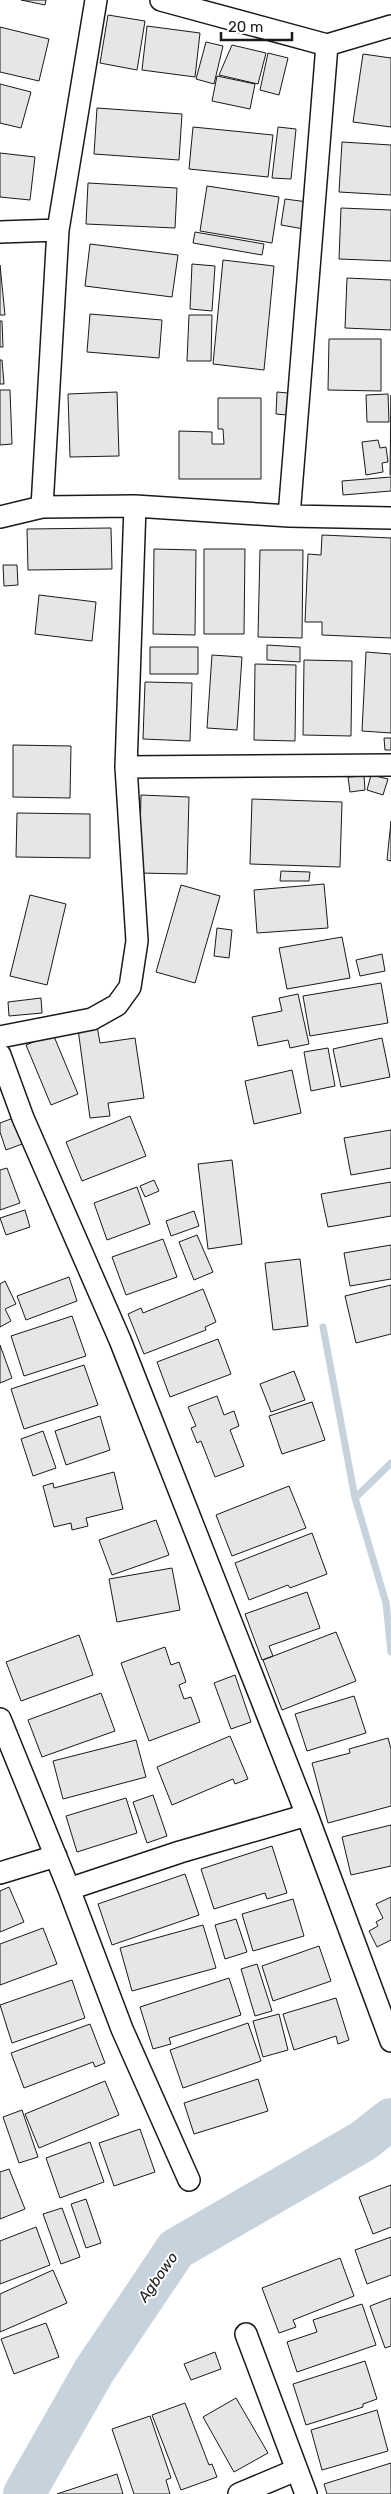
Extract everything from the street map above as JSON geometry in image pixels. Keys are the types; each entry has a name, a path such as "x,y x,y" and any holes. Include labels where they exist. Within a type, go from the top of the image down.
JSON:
{"street":[{"path":"42,507 58,230 96,0"},
{"path":"161,0 327,45 391,26"},
{"path":"289,516 327,45"},
{"path":"0,232 58,230"},
{"path":"0,1038 92,1020 117,1005 130,987 137,940 126,767 135,506"},
{"path":"0,517 42,507 135,506 289,516 391,518"},
{"path":"126,767 391,766"},
{"path":"0,1055 23,1118 120,1340 307,1815 391,2041"},
{"path":"0,1719 69,1889 122,2029 189,2180"},
{"path":"69,1889 180,1852 307,1815"},
{"path":"0,1872 56,1856"},
{"path":"246,2334 306,2494"},
{"path":"238,2494 296,2470"}],"building":[{"path":"21,0 46,0 45,5"},
{"path":"108,15 145,21 137,70 100,63"},
{"path":"147,26 200,33 195,77 142,70"},
{"path":"0,27 49,39 39,81 0,72"},
{"path":"206,42 223,46 214,84 196,79"},
{"path":"232,45 266,53 258,84 219,75"},
{"path":"268,53 288,58 279,95 260,90"},
{"path":"363,54 391,58 391,127 353,122"},
{"path":"217,76 255,84 250,109 212,101"},
{"path":"0,84 31,92 21,128 0,123"},
{"path":"97,108 182,114 179,160 94,154"},
{"path":"193,127 273,135 268,177 189,169"},
{"path":"278,127 296,129 291,179 272,178"},
{"path":"342,142 391,145 391,195 339,192"},
{"path":"0,153 35,157 30,200 0,197"},
{"path":"88,183 177,188 175,228 86,224"},
{"path":"207,186 279,197 272,243 200,231"},
{"path":"285,199 308,202 304,229 281,225"},
{"path":"341,208 391,210 391,261 339,259"},
{"path":"195,232 264,244 262,255 193,243"},
{"path":"90,244 178,255 172,297 85,286"},
{"path":"223,260 274,266 264,370 213,364"},
{"path":"192,264 215,266 212,311 190,309"},
{"path":"0,265 5,315 0,315"},
{"path":"347,278 391,280 391,330 345,328"},
{"path":"90,314 162,320 159,358 87,352"},
{"path":"189,315 212,315 211,361 187,361"},
{"path":"0,321 2,321 3,347 0,347"},
{"path":"329,339 381,339 381,391 328,390"},
{"path":"0,360 2,360 4,384 0,384"},
{"path":"0,390 10,390 12,444 0,445"},
{"path":"117,392 119,456 70,457 68,394"},
{"path":"277,392 288,393 287,415 276,414"},
{"path":"388,394 389,422 367,422 366,395"},
{"path":"391,395 391,475 390,475"},
{"path":"218,398 261,398 261,479 179,479 179,431 212,432 212,444 224,444 223,429 218,429"},
{"path":"378,440 380,448 386,447 388,462 382,463 383,472 366,475 362,442"},
{"path":"391,477 391,491 343,495 342,481"},
{"path":"111,528 112,569 28,570 27,529"},
{"path":"322,535 391,538 391,638 322,635 322,622 305,622 308,554 321,555"},
{"path":"154,549 196,550 195,635 153,634"},
{"path":"204,549 245,549 244,634 204,634"},
{"path":"260,550 303,550 302,638 258,637"},
{"path":"3,565 17,565 18,585 4,586"},
{"path":"39,595 96,602 92,641 35,634"},
{"path":"267,645 300,647 300,662 267,660"},
{"path":"150,647 198,647 198,674 150,674"},
{"path":"366,652 391,654 391,733 362,731"},
{"path":"212,655 242,657 237,730 207,728"},
{"path":"304,660 352,661 351,736 303,735"},
{"path":"255,664 296,665 295,741 254,740"},
{"path":"145,682 192,683 190,741 143,739"},
{"path":"384,738 391,738 391,750 385,750"},
{"path":"13,745 71,746 70,798 13,797"},
{"path":"371,775 388,779 383,795 367,790"},
{"path":"364,776 365,790 350,792 348,777"},
{"path":"141,795 189,797 187,874 139,873"},
{"path":"252,799 342,802 340,867 250,864"},
{"path":"17,813 90,814 90,858 16,857"},
{"path":"391,821 391,861 387,860"},
{"path":"281,871 310,872 309,881 280,881"},
{"path":"324,884 328,928 257,933 254,890"},
{"path":"181,885 220,896 195,983 156,972"},
{"path":"30,895 66,904 47,985 10,976"},
{"path":"217,928 232,930 229,958 214,956"},
{"path":"342,937 350,978 287,989 279,948"},
{"path":"382,954 385,971 360,976 356,960"},
{"path":"381,983 388,1023 310,1036 303,996"},
{"path":"298,994 309,1044 290,1048 288,1040 258,1046 252,1017 282,1011 279,998"},
{"path":"41,998 42,1013 9,1016 8,1002"},
{"path":"97,1026 100,1043 135,1038 144,1098 108,1103 110,1116 90,1118 78,1029"},
{"path":"53,1034 78,1094 51,1105 26,1045"},
{"path":"382,1038 390,1077 341,1087 333,1049"},
{"path":"328,1048 335,1086 311,1091 304,1052"},
{"path":"292,1070 301,1113 254,1124 245,1081"},
{"path":"130,1116 146,1156 82,1181 66,1142"},
{"path":"16,1117 25,1143 6,1150 0,1132 0,1123"},
{"path":"391,1130 391,1168 351,1175 344,1138"},
{"path":"232,1160 242,1244 208,1249 198,1164"},
{"path":"7,1168 20,1203 0,1210 0,1170"},
{"path":"154,1180 159,1191 145,1197 140,1186"},
{"path":"391,1182 391,1216 328,1227 321,1194"},
{"path":"137,1187 150,1224 107,1240 94,1203"},
{"path":"25,1210 30,1227 6,1235 0,1218"},
{"path":"194,1211 199,1226 171,1236 166,1221"},
{"path":"197,1235 213,1272 194,1280 179,1242"},
{"path":"163,1239 177,1277 126,1295 112,1257"},
{"path":"391,1245 391,1279 350,1286 344,1253"},
{"path":"300,1259 308,1326 273,1330 265,1263"},
{"path":"69,1277 77,1301 26,1320 17,1296"},
{"path":"5,1281 16,1304 5,1309 11,1321 0,1327 0,1284"},
{"path":"391,1285 391,1334 356,1343 345,1296"},
{"path":"203,1289 216,1322 205,1327 206,1330 144,1354 128,1314 141,1308 143,1313"},
{"path":"72,1316 86,1356 24,1376 11,1336"},
{"path":"218,1339 231,1374 170,1397 157,1362"},
{"path":"0,1345 12,1378 0,1383"},
{"path":"84,1365 98,1405 24,1429 11,1389"},
{"path":"294,1371 305,1400 271,1412 260,1384"},
{"path":"217,1396 224,1415 234,1411 239,1426 230,1430 244,1466 215,1477 201,1441 197,1443 191,1428 196,1426 188,1407"},
{"path":"312,1402 325,1440 282,1454 269,1416"},
{"path":"100,1416 110,1450 66,1465 55,1431"},
{"path":"43,1431 56,1468 33,1476 21,1439"},
{"path":"114,1472 123,1509 86,1518 88,1526 72,1530 71,1523 54,1527 43,1486 53,1483 54,1488"},
{"path":"289,1486 306,1528 232,1556 216,1515"},
{"path":"156,1520 169,1555 112,1575 99,1540"},
{"path":"312,1533 327,1574 290,1588 288,1585 249,1600 235,1563"},
{"path":"172,1568 180,1610 117,1622 109,1579"},
{"path":"307,1592 320,1628 269,1646 273,1656 262,1660 245,1614"},
{"path":"336,1632 356,1681 282,1710 263,1660"},
{"path":"79,1635 93,1675 21,1701 6,1662"},
{"path":"165,1647 171,1665 179,1662 186,1682 179,1685 184,1699 191,1697 200,1722 149,1741 121,1663"},
{"path":"235,1675 251,1722 231,1729 214,1683"},
{"path":"101,1693 115,1731 42,1757 28,1720"},
{"path":"354,1696 366,1733 307,1751 295,1714"},
{"path":"230,1736 248,1779 235,1784 233,1779 172,1805 157,1767"},
{"path":"388,1738 391,1749 391,1806 328,1823 312,1763 350,1753 349,1749"},
{"path":"136,1740 146,1777 63,1799 53,1761"},
{"path":"153,1795 167,1836 147,1843 133,1802"},
{"path":"126,1798 137,1833 77,1852 66,1816"},
{"path":"391,1825 391,1866 351,1875 342,1837"},
{"path":"272,1846 287,1893 267,1899 265,1893 214,1909 201,1869"},
{"path":"185,1874 199,1915 112,1945 98,1904"},
{"path":"9,1887 24,1922 0,1932 0,1891"},
{"path":"391,1897 391,1940 377,1947 369,1931 378,1926 376,1922 383,1918 376,1904"},
{"path":"293,1899 304,1936 253,1951 242,1914"},
{"path":"236,1919 247,1952 225,1959 215,1925"},
{"path":"203,1925 216,1968 132,1991 120,1948"},
{"path":"43,1928 57,1964 0,1985 0,1944"},
{"path":"319,1946 331,1981 273,2001 262,1966"},
{"path":"257,1964 272,2011 255,2016 241,1969"},
{"path":"229,1978 241,2015 169,2038 171,2044 153,2049 140,2007"},
{"path":"72,1980 85,2018 12,2043 0,2005"},
{"path":"336,1998 349,2040 338,2044 336,2036 294,2050 283,2014"},
{"path":"279,2014 288,2050 263,2057 253,2021"},
{"path":"248,2023 261,2061 183,2088 170,2050"},
{"path":"90,2024 105,2063 95,2067 93,2062 24,2088 11,2053"},
{"path":"258,2079 268,2111 194,2134 184,2103"},
{"path":"105,2081 119,2115 39,2148 25,2114"},
{"path":"22,2110 38,2157 19,2163 3,2117"},
{"path":"140,2129 155,2172 114,2186 99,2143"},
{"path":"90,2142 104,2182 60,2198 46,2158"},
{"path":"9,2169 25,2209 0,2219 0,2172"},
{"path":"391,2185 391,2227 373,2234 359,2197"},
{"path":"86,2199 101,2243 86,2248 71,2204"},
{"path":"62,2208 80,2257 61,2264 43,2214"},
{"path":"36,2227 50,2265 0,2284 0,2241"},
{"path":"391,2237 391,2275 367,2284 355,2250"},
{"path":"340,2258 354,2296 293,2320 296,2327 279,2333 262,2288"},
{"path":"53,2270 67,2303 0,2332 0,2294"},
{"path":"391,2298 391,2346 385,2348 370,2306"},
{"path":"362,2304 376,2345 297,2372 287,2342 317,2332 313,2320"},
{"path":"46,2323 59,2357 14,2374 1,2339"},
{"path":"215,2352 221,2369 191,2380 184,2364"},
{"path":"365,2361 377,2399 363,2404 363,2407 306,2425 293,2384"},
{"path":"236,2398 268,2453 234,2472 203,2417"},
{"path":"185,2403 209,2465 212,2464 217,2477 181,2490 152,2415"},
{"path":"377,2410 388,2451 322,2470 311,2430"},
{"path":"150,2416 171,2478 166,2480 170,2494 134,2494 112,2429"},
{"path":"391,2463 391,2494 327,2494 324,2484"},
{"path":"117,2474 123,2494 57,2494"}],"waterway":[{"path":"323,1327 355,1498 386,1603 391,1652"},
{"path":"355,1498 391,1463"},
{"name":"Agbowo","path":"24,2494 94,2371 176,2249 363,2141 391,2119"}]}
